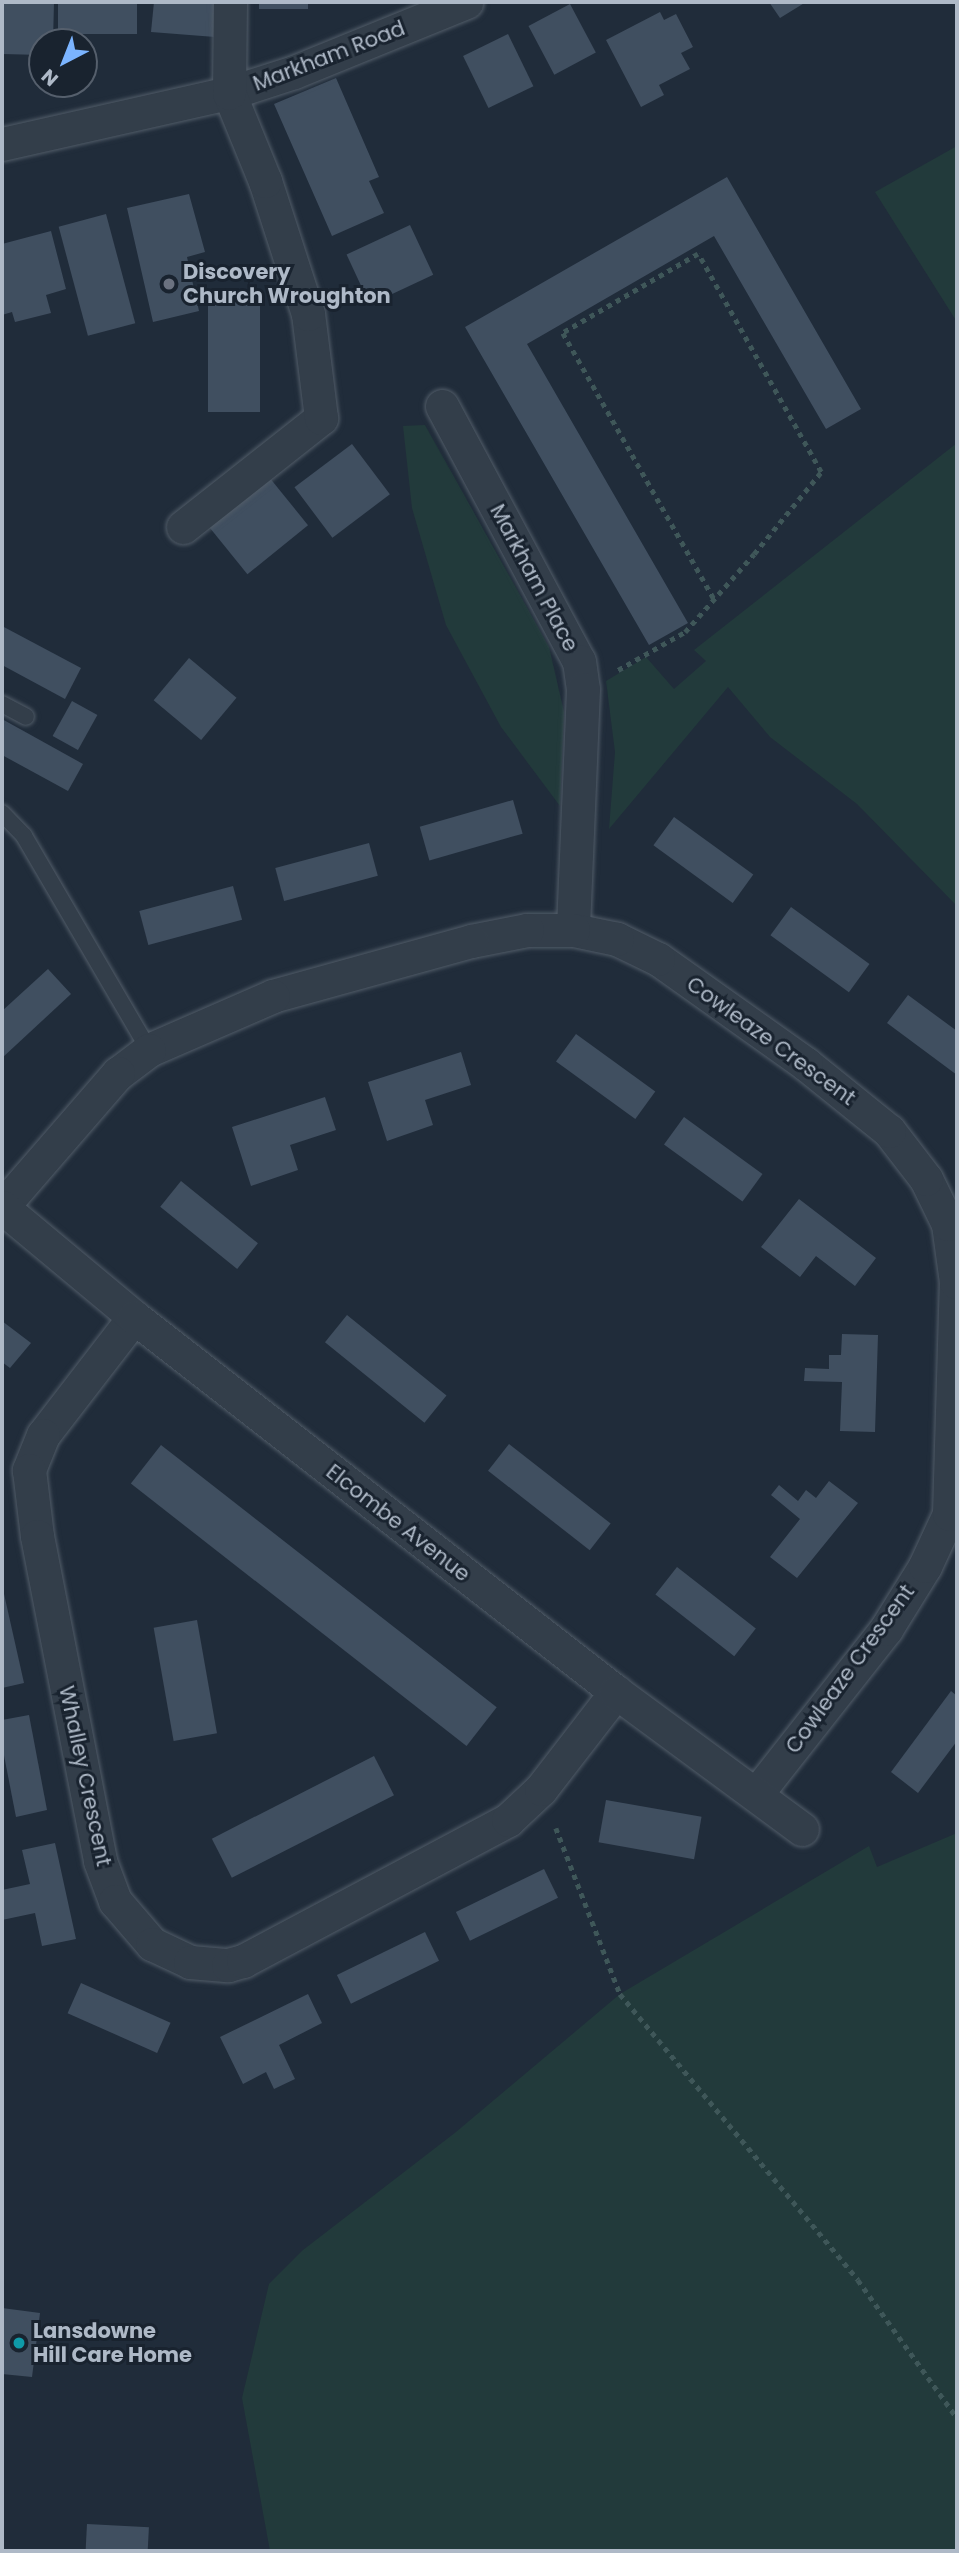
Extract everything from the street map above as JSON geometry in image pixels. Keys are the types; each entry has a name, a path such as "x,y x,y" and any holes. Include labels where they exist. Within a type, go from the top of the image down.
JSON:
{"street":[{"path":"229,93 230,2"},
{"name":"Markham Road","path":"2,144 229,93 294,72 466,2"},
{"name":"Markham Road","path":"183,527 321,418 308,314 265,181 229,93"},
{"name":"Markham Place","path":"442,406 579,661 583,689 573,930"},
{"name":"Cowleaze Crescent","path":"2,1207 118,1073 149,1050 273,996 471,940 527,930 573,930 617,939 658,959 817,1072 889,1131 909,1154 948,1224 956,1282 949,1514 925,1566 886,1629 757,1793"},
{"name":"Elcombe Avenue","path":"2,1207 134,1317 616,1692 757,1793 802,1829"},
{"name":"Whalley Crescent","path":"134,1317 43,1435 29,1470 37,1536 100,1861 126,1918 152,1944 190,1962 228,1965 243,1961 508,1820 541,1789 616,1692"}],"lane":[{"path":"2,704 26,717"},
{"path":"2,813 24,836 149,1050"}],"path":[{"path":"583,689 685,632 714,599 821,472 698,254 562,333 714,599"},
{"path":"541,1789 620,1994 858,2280 957,2418"}],"green space":[{"path":"957,146 957,322 875,192"},
{"path":"425,425 549,647 564,712 560,806 501,727 446,625 412,508 403,426"},
{"path":"957,443 957,906 857,804 770,737 728,687 609,829 615,752 606,681 646,657 674,689 706,661 694,650"},
{"path":"957,1833 957,2551 270,2551 242,2398 269,2284 303,2250 456,2132 620,1994 869,1846 877,1867"}],"building":[{"path":"2,2 54,2 53,28 28,28 28,55 2,54"},
{"path":"58,2 137,2 137,34 98,34 98,28 58,28"},
{"path":"154,2 217,2 215,37 151,32"},
{"path":"259,2 308,2 308,9 259,9"},
{"path":"769,2 806,2 780,18"},
{"path":"570,4 596,53 554,75 529,26"},
{"path":"660,12 664,20 676,14 693,47 681,53 690,69 659,85 664,95 641,107 606,40"},
{"path":"508,34 533,86 488,108 463,56"},
{"path":"336,78 379,177 369,181 384,213 332,236 274,104"},
{"path":"727,177 861,409 826,429 714,236 527,344 688,623 649,645 465,327"},
{"name":"Discovery Church Wroughton","path":"189,194 205,252 187,257 199,311 153,322 127,208"},
{"path":"106,214 135,323 88,336 59,227"},
{"path":"410,225 433,275 370,304 347,255"},
{"path":"51,231 66,289 46,295 51,313 15,322 12,312 2,315 2,244"},
{"path":"208,299 260,299 260,412 208,412"},
{"path":"352,444 390,494 332,538 294,487"},
{"path":"269,477 308,525 247,574 208,526"},
{"path":"2,626 81,668 65,699 2,665"},
{"path":"189,658 236,698 201,740 154,700"},
{"path":"72,701 97,715 78,750 53,736"},
{"path":"2,719 83,764 68,791 2,755"},
{"path":"513,800 523,834 429,860 420,827"},
{"path":"674,817 753,875 733,903 653,845"},
{"path":"369,843 378,876 284,901 275,868"},
{"path":"233,886 242,920 148,945 139,911"},
{"path":"791,907 869,964 849,992 770,935"},
{"path":"48,969 71,994 2,1058 2,1011"},
{"path":"908,995 957,1031 957,1075 887,1023"},
{"path":"576,1034 655,1092 635,1119 556,1062"},
{"path":"461,1052 471,1085 425,1100 433,1125 387,1141 368,1082"},
{"path":"325,1097 336,1130 290,1145 298,1170 251,1186 232,1127"},
{"path":"684,1117 762,1174 742,1202 664,1145"},
{"path":"181,1181 258,1243 237,1269 160,1207"},
{"path":"799,1199 876,1258 855,1286 816,1256 800,1277 761,1247"},
{"path":"347,1315 446,1396 424,1423 325,1342"},
{"path":"2,1321 31,1343 10,1368 2,1362"},
{"path":"842,1334 878,1335 875,1432 840,1431 842,1382 804,1381 805,1368 829,1369 829,1355 841,1355"},
{"path":"509,1444 611,1523 590,1550 488,1471"},
{"path":"161,1445 497,1707 467,1746 131,1484"},
{"path":"829,1481 858,1503 797,1578 770,1557 800,1519 771,1495 779,1485 798,1501 806,1490 816,1498"},
{"path":"677,1567 756,1629 734,1656 655,1595"},
{"path":"2,1585 24,1683 2,1688"},
{"path":"197,1620 217,1733 174,1741 154,1628"},
{"path":"951,1691 957,1696 957,1741 918,1793 891,1772"},
{"path":"29,1715 47,1810 16,1817 2,1745 2,1720"},
{"path":"374,1756 394,1795 232,1878 212,1839"},
{"path":"606,1800 702,1817 694,1859 599,1842"},
{"path":"55,1843 76,1939 42,1946 35,1913 2,1920 2,1890 30,1884 22,1850"},
{"path":"544,1869 558,1898 470,1941 456,1912"},
{"path":"425,1932 439,1961 351,2004 337,1975"},
{"path":"81,1983 171,2023 157,2053 68,2013"},
{"path":"308,1994 322,2023 279,2045 295,2079 274,2089 266,2072 243,2084 220,2037"},
{"name":"Lansdowne Hill Care Home","path":"2,2308 40,2313 32,2377 2,2374"},
{"path":"87,2524 149,2527 148,2551 86,2551"}],"place":[{"name":"Discovery Church Wroughton","path":"169,284"},
{"name":"Lansdowne Hill Care Home","path":"19,2343"}]}
